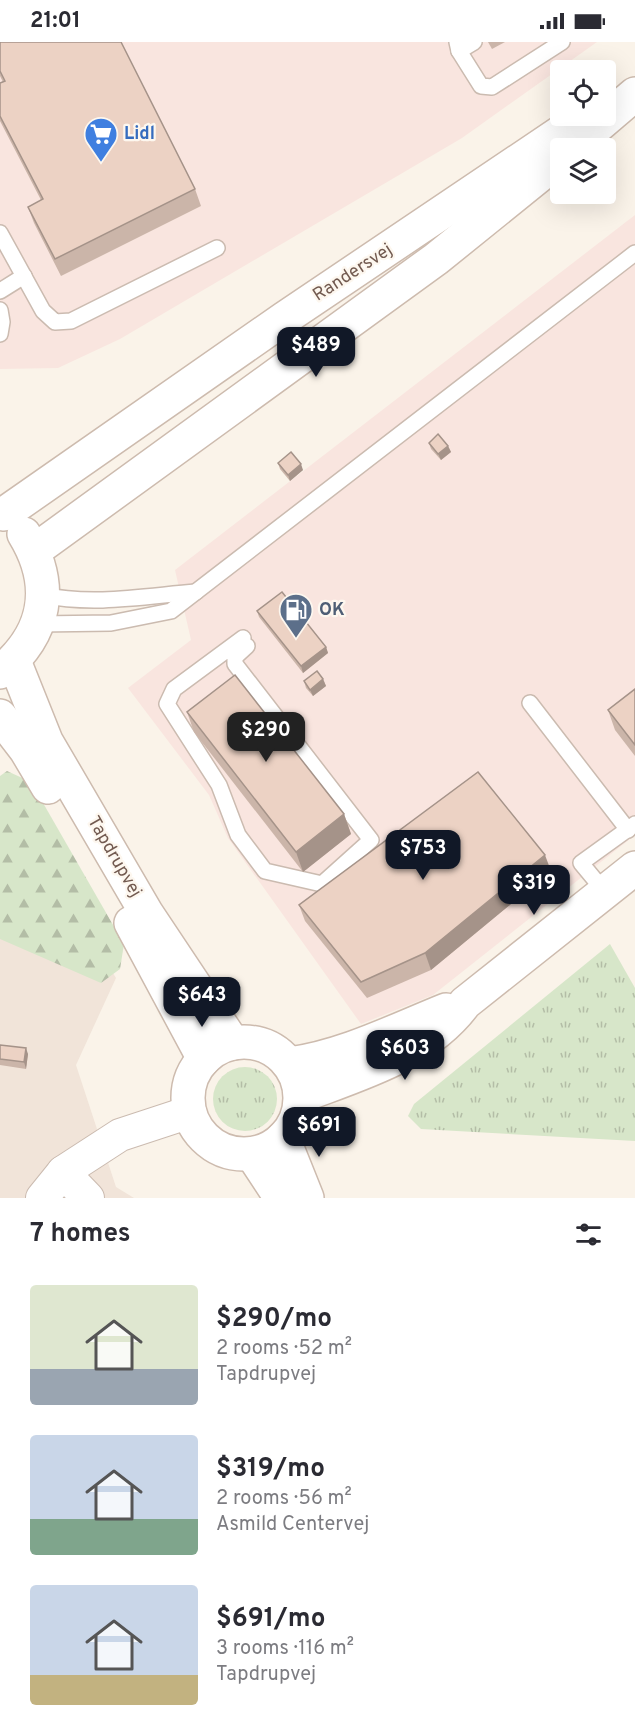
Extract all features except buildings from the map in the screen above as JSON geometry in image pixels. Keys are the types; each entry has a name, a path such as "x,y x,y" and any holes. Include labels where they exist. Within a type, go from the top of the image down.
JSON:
{"street":[{"name":"Randersvej","path":"616,97 635,81"},
{"name":"Randersvej","path":"616,104 635,94"},
{"name":"Randersvej","path":"2,513 285,318 578,126"},
{"name":"Randersvej","path":"34,551 456,243 550,167"},
{"path":"2,513 22,531 34,551 41,573 40,609 32,637 7,667"},
{"name":"Tapdrupvej","path":"7,667 46,741 171,950 233,1043"},
{"name":"Tapdrupvej","path":"0,716 26,750 130,921 204,1059"},
{"path":"301,1096 363,1073 410,1051 449,1024 465,1003 635,868"},
{"path":"289,1064 308,1062 355,1046 465,1003"},
{"path":"249,1042 264,1045 278,1053 289,1064 297,1079 301,1096 296,1119 283,1138 263,1150 267,1182 207,1139 196,1127 190,1112 190,1084 204,1059 217,1048 233,1043 249,1042"},
{"path":"42,1198 63,1172 120,1135 190,1112"},
{"path":"283,1138 307,1198"},
{"path":"63,1172 88,1198"}],"lane":[{"path":"474,42 458,46 481,86 492,87 562,42"},
{"path":"456,243 499,224 550,182"},
{"path":"0,233 44,311 55,322 71,321 217,248"},
{"path":"40,609 111,622 171,611 635,253"},
{"path":"0,291 24,276"},
{"path":"0,310 2,322 0,334"},
{"path":"40,609 66,600 96,600 196,592"},
{"path":"245,642 235,657 235,664 370,840 322,884 265,871 238,835 219,785 167,704 174,689 245,642"},
{"path":"530,703 632,827 581,863 605,892"}],"shaded area":[{"path":"0,42 597,42 572,60 550,60 550,75 462,138 120,339 58,368 0,369"},
{"path":"635,215 635,835 433,995 361,1024 228,838 209,795 128,688 191,640 175,570"},
{"path":"0,792 116,978 76,1065 116,1187 134,1198 0,1198"}],"green space":[{"path":"7,771 31,782 124,944 120,969 101,983 0,939 0,776"},
{"path":"610,944 635,988 635,1141 421,1129 408,1116 414,1104"},
{"path":"245,1067 263,1073 271,1081 277,1099 271,1117 263,1125 245,1131 227,1125 219,1117 213,1099 219,1081 227,1073"}],"place":[{"name":"Lidl","path":"101,163"},
{"name":"OK","path":"296,639"}]}
